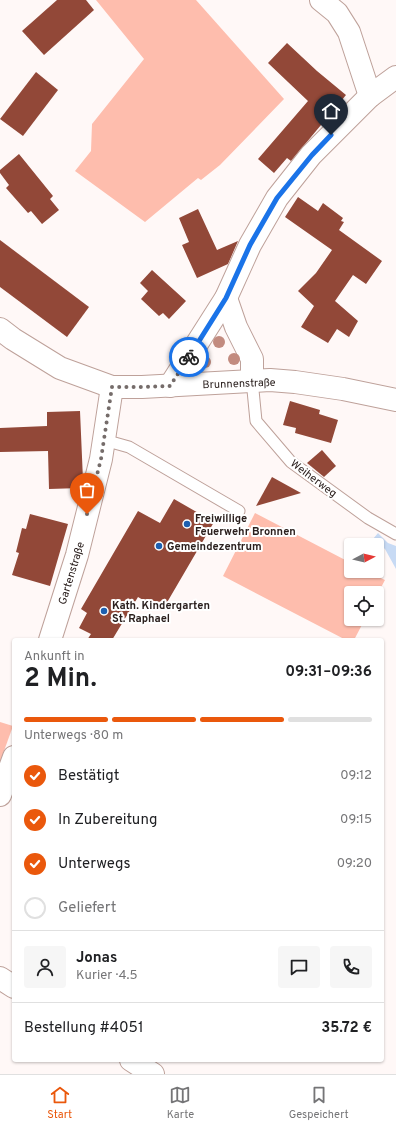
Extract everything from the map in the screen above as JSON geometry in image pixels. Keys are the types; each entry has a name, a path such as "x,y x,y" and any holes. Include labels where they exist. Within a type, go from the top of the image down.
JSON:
{"street":[{"path":"321,0 337,13 349,32 370,96"},
{"path":"170,386 226,298 250,245 277,198 312,155 370,96 396,77"},
{"path":"226,298 236,327 252,359 252,380"},
{"name":"Brunnenstraße","path":"0,329 13,339 60,368 112,387 170,386 252,380 295,382 343,389 396,400"},
{"name":"Gartenstraße","path":"51,638 77,554 101,459 112,387"},
{"path":"6,787 12,764"},
{"path":"0,978 12,986"},
{"path":"134,1062 153,1074"}],"lane":[{"name":"Weiherweg","path":"252,380 256,421 291,462 368,518 396,534"},
{"path":"104,440 129,448 239,511"}],"shaded area":[{"path":"96,0 196,0 284,99 220,165 201,180 198,178 145,222 75,171 91,151 92,124 144,59"},
{"path":"255,513 344,559 344,578 381,578 385,580 382,586 344,586 344,626 361,626 355,638 342,638 223,576"},
{"path":"0,722 12,726 12,729 0,762"}],"water":[{"path":"378,533 383,538 374,538"},
{"path":"384,539 388,543 396,546 396,569 385,549"}],"building":[{"path":"57,0 86,0 94,10 44,55 22,31"},
{"path":"287,43 346,95 291,161 287,158 274,173 258,159 308,101 268,63"},
{"path":"36,72 58,90 23,136 0,119"},
{"path":"19,154 53,196 50,199 59,210 42,224 31,211 28,213 6,188 9,185 0,173 0,170"},
{"path":"298,197 318,211 323,203 343,218 341,221 344,222 339,230 382,261 366,284 353,275 335,301 358,321 349,337 337,329 328,343 301,327 314,306 298,291 316,273 332,250 285,217"},
{"path":"198,209 217,250 238,241 228,264 197,278 182,245 189,242 179,218"},
{"path":"0,240 89,307 67,337 0,287"},
{"path":"152,270 186,301 169,319 163,313 159,316 141,299 148,291 140,283"},
{"path":"290,401 320,410 319,414 338,420 331,443 295,433 296,428 283,425"},
{"path":"80,411 83,480 81,488 49,489 48,451 0,452 0,428 47,426 47,412"},
{"path":"322,450 336,466 324,477 307,463"},
{"path":"272,477 301,493 256,506"},
{"name":"Gemeindezentrum","path":"174,499 214,522 162,611 138,597 113,638 88,638 91,634 79,628 87,613 81,609 138,511 160,523"},
{"path":"30,514 68,524 50,586 12,575 19,553 16,552 22,528 26,529"}],"way so far":[{"path":"87,514 101,459 112,387 170,386 189,357"}],"place":[{"name":"Freiwillige Feuerwehr Bronnen","path":"187,524"},
{"name":"Gemeindezentrum","path":"159,546"},
{"name":"Kath. Kindergarten St. Raphael","path":"104,611"}],"route":[{"path":"189,357 226,298 250,245 277,198 312,155 331,135"}]}
